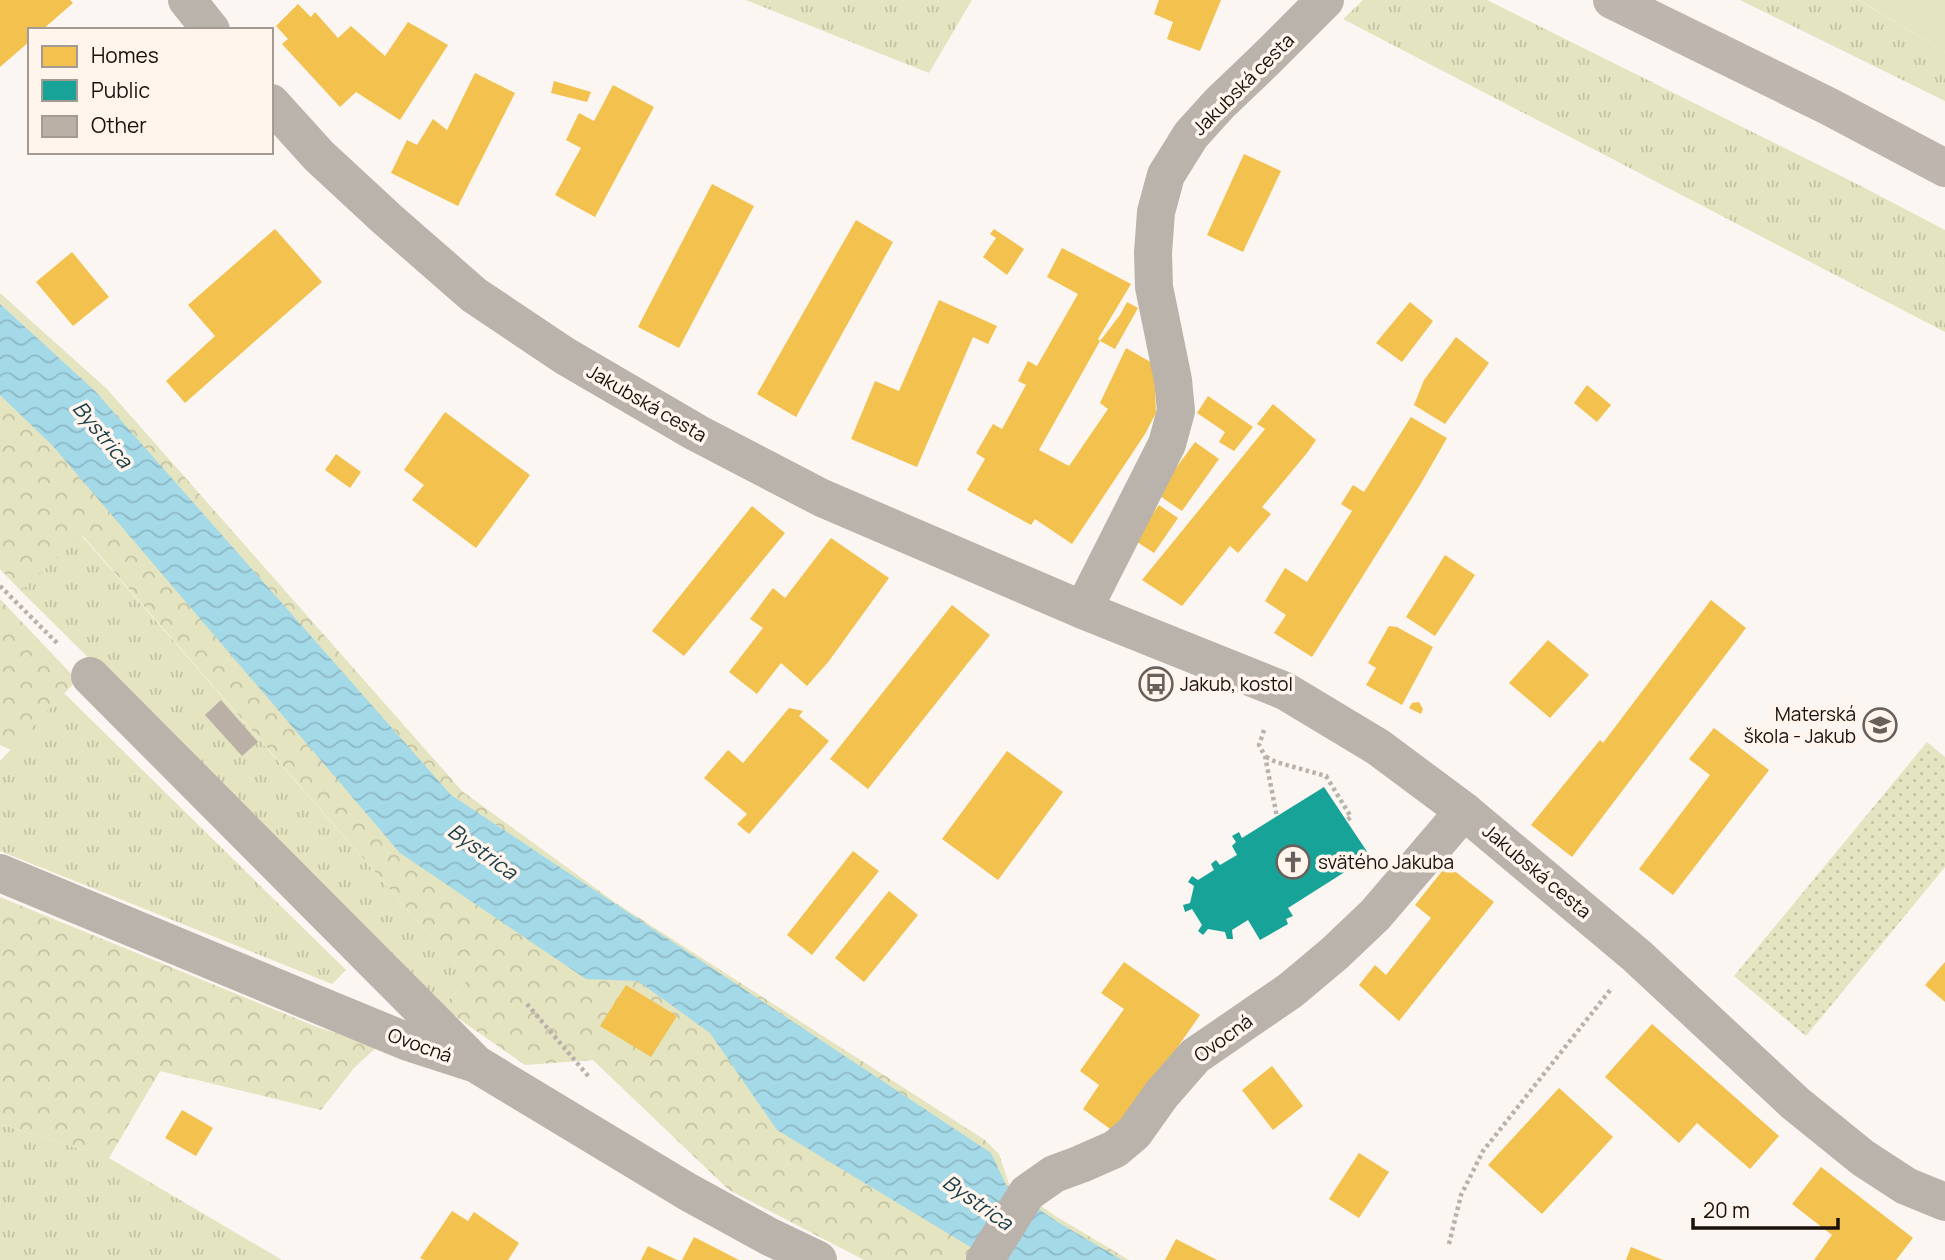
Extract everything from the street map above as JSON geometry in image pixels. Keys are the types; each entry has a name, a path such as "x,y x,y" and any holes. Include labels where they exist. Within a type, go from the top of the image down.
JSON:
{"main road":[{"path":"1612,0 1828,106 1945,168"}],"street":[{"path":"187,0 209,28"},
{"name":"Jakubská cesta","path":"1083,610 1167,444 1176,411 1154,287 1156,212 1166,175 1191,135 1220,103 1325,0"},
{"name":"Jakubská cesta","path":"273,105 319,156 474,295 565,356 697,433 822,498 1083,610 1285,691 1378,747 1464,811 1637,956 1795,1103 1863,1158 1906,1186 1945,1202"},
{"path":"90,676 476,1064"},
{"name":"Ovocná","path":"985,1260 1027,1193 1054,1174 1115,1149 1134,1133 1161,1095 1195,1056 1291,990 1335,953 1375,915 1464,811"},
{"name":"Ovocná","path":"0,873 408,1042 476,1064 688,1192 818,1260"}],"path":[{"path":"0,586 90,676"},
{"path":"1277,817 1265,756 1276,762 1326,776 1351,817 1346,821"},
{"path":"1450,1244 1461,1195 1483,1151 1637,956"}],"green space":[{"path":"746,0 972,0 929,73"},
{"path":"1363,0 1487,0 1945,230 1945,332 1343,19"},
{"path":"1740,0 1858,0 1945,52 1945,101"},
{"path":"1858,0 1945,0 1945,52 1862,2"},
{"path":"0,293 107,389 462,791 616,903 985,1140 999,1154 1009,1184 1057,1217 1129,1260 864,1260 729,1190 593,1060 525,1065 442,1007 468,979 82,535 21,591 0,569"},
{"path":"81,535 468,979 442,1007 21,591"},
{"path":"0,599 77,680 11,750 0,745"},
{"path":"64,693 346,970 332,984 0,851 0,761"},
{"path":"1927,742 1945,757 1945,867 1806,1036 1734,976"},
{"path":"0,897 317,1027 378,1046 354,1068 321,1110 160,1071 109,1158 0,1124"},
{"path":"0,1124 109,1158 282,1260 0,1260"}],"water":[{"name":"Bystrica","path":"0,304 95,391 451,795 991,1153 1007,1187 1056,1221 1122,1260 992,1260 777,1130 710,1033 638,981 586,979 400,853 52,445 0,395"}],"building: Homes":[{"path":"0,0 70,0 73,3 44,28 28,28 28,43 0,67"},
{"path":"1159,0 1221,0 1200,51 1167,39 1173,22 1154,14"},
{"path":"298,4 311,17 315,12 338,38 351,26 385,56 408,22 448,45 400,120 356,92 340,107 282,44 288,39 276,26"},
{"path":"475,73 515,93 458,206 391,173 407,140 417,145 433,119 447,130"},
{"path":"554,81 591,92 587,102 551,93"},
{"path":"613,85 654,107 595,217 555,195 581,148 566,140 579,113 594,121"},
{"path":"1244,154 1281,171 1243,252 1207,235"},
{"path":"712,184 754,206 679,348 638,327"},
{"path":"856,220 893,242 796,417 757,394"},
{"path":"275,229 322,282 185,403 166,381 215,336 188,305"},
{"path":"994,229 1024,249 1007,275 983,257 996,238 990,234"},
{"path":"1062,248 1131,284 1098,339 1100,341 1039,450 1069,466 1108,409 1100,403 1126,348 1154,364 1156,413 1072,544 1035,519 1031,525 967,490 985,459 976,453 993,424 1002,429 1026,385 1018,381 1028,361 1037,366 1078,294 1047,277"},
{"path":"72,252 109,297 73,326 36,282"},
{"path":"939,300 997,326 988,344 973,337 917,467 851,439 875,381 899,391"},
{"path":"1127,302 1138,308 1115,349 1100,341"},
{"path":"1410,302 1433,321 1402,362 1376,343"},
{"path":"1456,337 1489,363 1445,424 1414,405 1424,380"},
{"path":"1587,385 1611,405 1597,422 1574,403"},
{"path":"1208,396 1253,427 1234,451 1219,442 1225,432 1197,413"},
{"path":"1273,404 1316,440 1262,507 1271,514 1238,553 1230,546 1182,606 1142,580 1265,429 1257,424"},
{"path":"445,412 530,475 476,548 412,500 424,485 404,470"},
{"path":"1411,417 1447,438 1312,657 1274,633 1286,615 1265,601 1285,568 1307,582 1352,511 1341,504 1353,485 1364,492"},
{"path":"1195,442 1219,459 1182,511 1157,494"},
{"path":"336,454 361,472 350,488 325,470"},
{"path":"1159,505 1178,518 1154,553 1134,540"},
{"path":"752,506 785,533 684,656 652,631"},
{"path":"831,538 889,578 829,661 807,686 781,663 757,694 729,672 763,628 750,619 773,588 785,598"},
{"path":"1445,555 1475,575 1435,636 1406,617"},
{"path":"1711,600 1746,628 1572,857 1531,825 1600,740 1603,743"},
{"path":"952,605 990,635 868,789 830,759"},
{"path":"1389,626 1397,627 1433,647 1402,705 1366,685 1376,668 1368,663"},
{"path":"1548,640 1589,675 1550,718 1509,683"},
{"path":"1419,702 1423,709 1421,714 1409,708 1412,703"},
{"path":"789,708 803,711 799,716 829,741 749,834 737,824 747,814 704,778 728,750 743,763"},
{"path":"1714,728 1769,770 1673,895 1639,869 1710,775 1689,759"},
{"path":"1007,751 1063,792 998,880 942,839"},
{"path":"853,851 879,871 812,955 787,935"},
{"path":"1447,865 1494,902 1399,1021 1359,985 1375,965 1386,975 1431,918 1415,905"},
{"path":"889,891 918,915 864,982 835,958"},
{"path":"1124,962 1200,1015 1117,1134 1083,1109 1099,1085 1080,1071 1124,1009 1101,993"},
{"path":"1945,962 1945,1002 1925,985"},
{"path":"626,985 677,1016 651,1057 600,1026"},
{"path":"1652,1024 1779,1136 1750,1169 1697,1123 1679,1143 1605,1077"},
{"path":"1272,1066 1303,1106 1273,1130 1242,1090"},
{"path":"1559,1088 1613,1137 1542,1214 1488,1165"},
{"path":"182,1110 213,1128 196,1156 165,1138"},
{"path":"1359,1153 1389,1172 1359,1218 1329,1199"},
{"path":"1821,1167 1913,1238 1896,1260 1814,1260 1832,1235 1792,1204"},
{"path":"452,1211 468,1221 474,1212 519,1243 508,1260 420,1258"},
{"path":"694,1237 739,1260 682,1260"},
{"path":"1176,1239 1217,1260 1165,1260"},
{"path":"648,1246 677,1260 641,1260"},
{"path":"1631,1247 1663,1260 1626,1260"}],"building: Public":[{"name":"svätého Jakuba","path":"1324,787 1370,856 1288,908 1293,916 1286,919 1288,924 1260,940 1248,920 1232,930 1233,939 1227,939 1225,932 1208,929 1203,935 1198,931 1202,925 1192,909 1185,912 1183,905 1190,903 1194,886 1188,882 1192,876 1198,880 1214,870 1211,864 1216,860 1220,865 1237,855 1232,846 1236,842 1232,836 1239,832 1242,838"}],"building: Other":[{"path":"221,700 258,742 242,756 205,715"}],"place":[{"name":"Jakub, kostol","path":"1156,684"},
{"name":"Materská škola - Jakub","path":"1880,725"},
{"name":"svätého Jakuba","path":"1293,862"}]}
